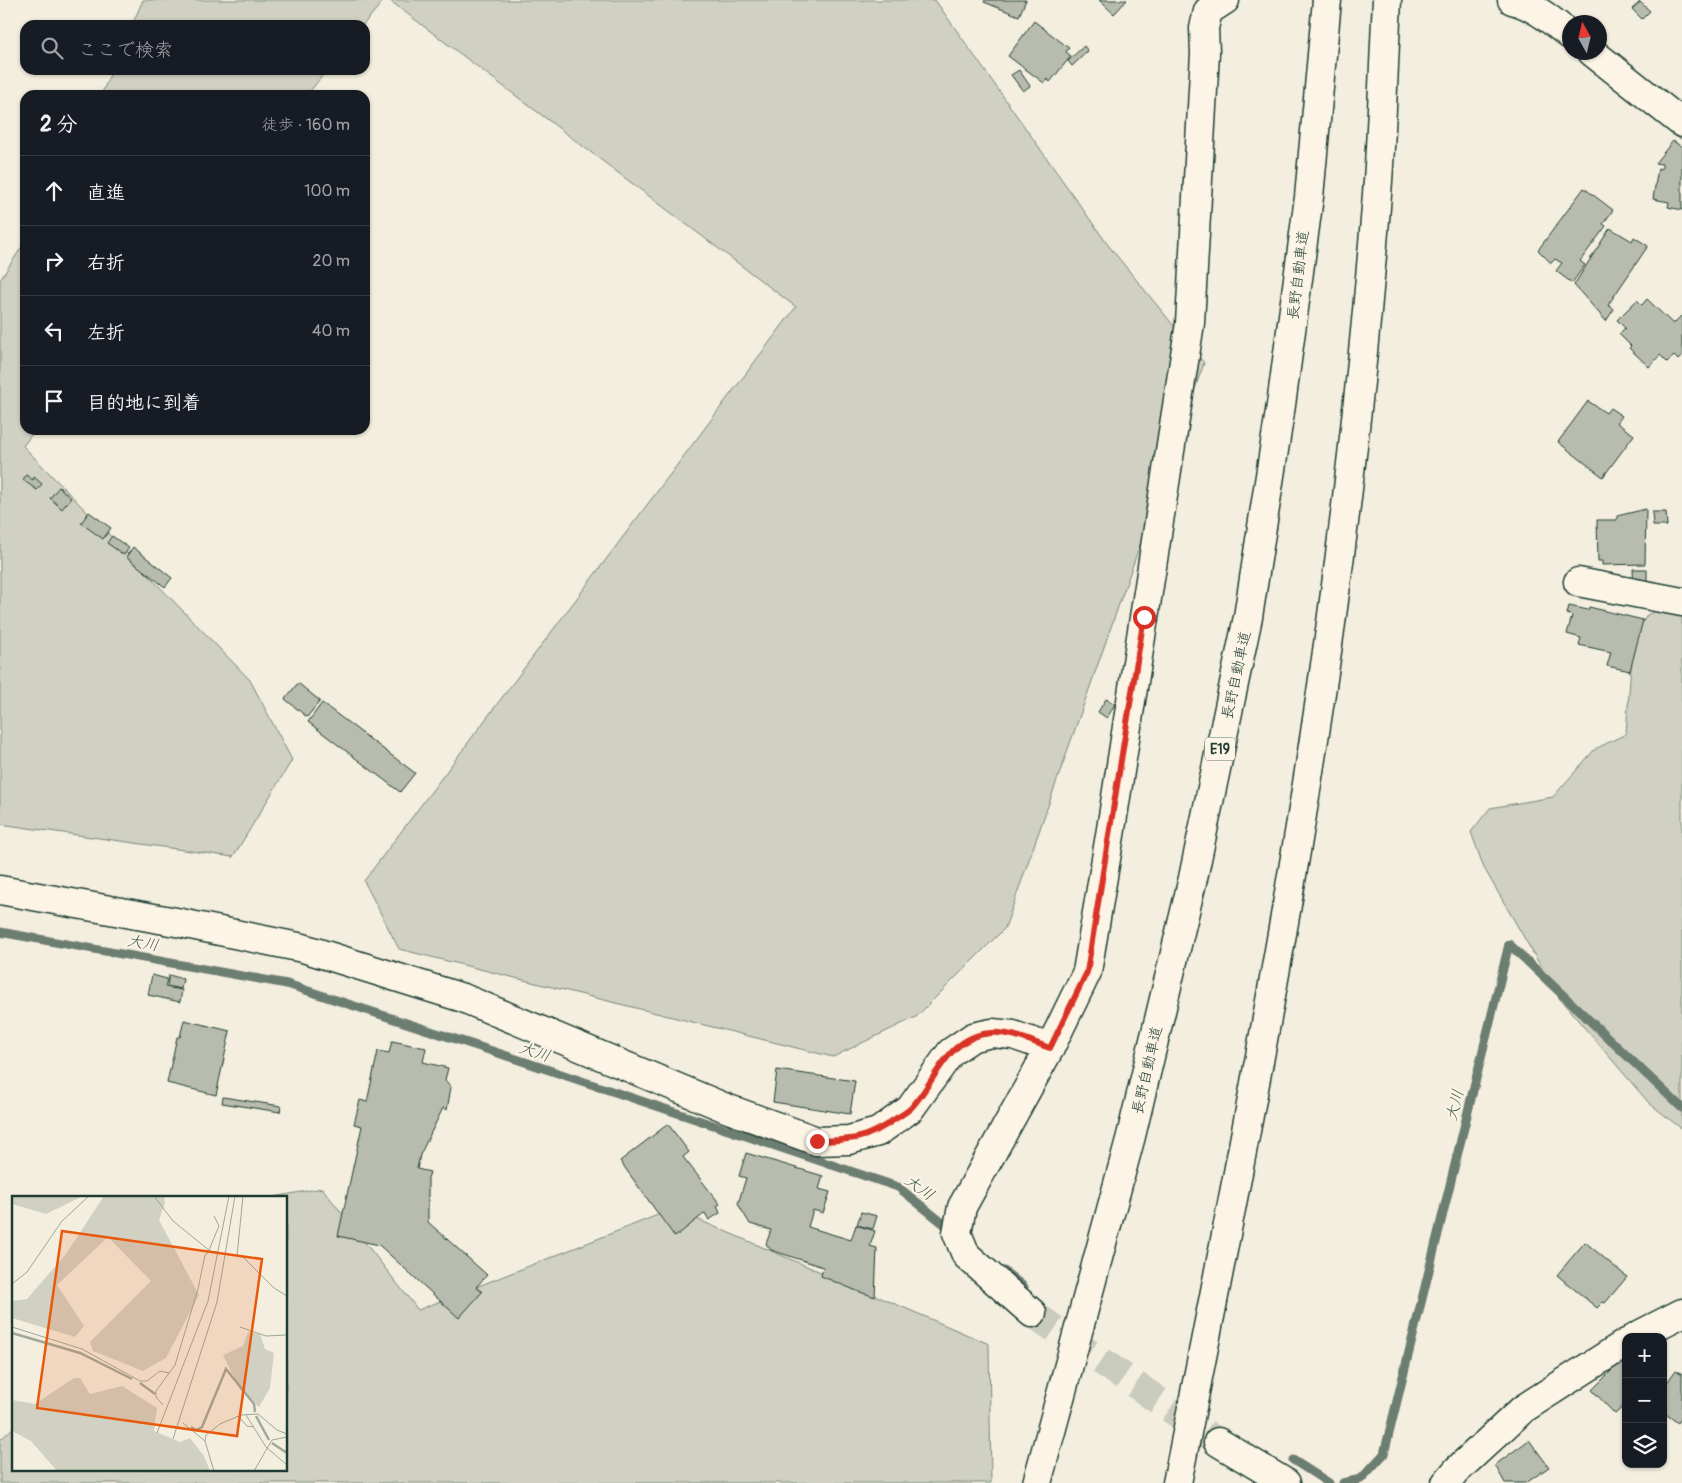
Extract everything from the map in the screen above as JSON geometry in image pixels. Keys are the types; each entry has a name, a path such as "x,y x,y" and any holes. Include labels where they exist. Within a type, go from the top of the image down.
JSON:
{"main road":[{"path":"1032,1313 966,1255 957,1233 962,1207 1050,1048 1087,972 1190,323 1205,53 1204,28 1208,11 1225,0"},
{"name":"長野自動車道","path":"1037,1483 1131,1136 1192,878 1248,617 1281,405 1309,197 1327,0"},
{"path":"1176,1483 1248,1127 1293,875 1330,632 1358,401 1378,181 1387,0"},
{"path":"1512,0 1525,3 1562,29"},
{"path":"1602,60 1682,123"},
{"path":"1578,582 1682,602"},
{"path":"0,890 176,922 303,948 463,998 726,1108 817,1141 849,1140 878,1132 910,1109 950,1052 973,1037 992,1033 1013,1035 1050,1048"},
{"path":"1647,1333 1677,1323"},
{"path":"1446,1483 1457,1470 1523,1409 1622,1346"},
{"path":"1218,1442 1286,1483"}],"shaded area":[{"path":"143,0 384,0 367,20 134,20"},
{"path":"389,0 935,0 1108,245 1204,363 1005,928 916,1017 833,1057 399,949 364,881 796,307"},
{"path":"110,75 323,75 311,90 103,90"},
{"path":"20,250 20,435 31,435 23,446 250,680 292,760 233,857 0,824 0,280"},
{"path":"1672,602 1682,604 1682,1129 1649,1103 1559,998 1484,868 1471,832 1490,808 1553,797 1595,749 1626,734 1633,638 1647,615"},
{"path":"322,1188 418,1310 673,1209 989,1344 991,1483 0,1483 0,1440 12,1429 12,1470 288,1470 288,1196 279,1196"}],"building":[{"path":"985,0 1026,0 1019,16 984,2"},
{"path":"1099,0 1127,0 1114,14"},
{"path":"1640,2 1650,11 1642,19 1632,9"},
{"path":"1034,21 1069,48 1066,52 1071,56 1050,82 1047,79 1044,83 1008,56"},
{"path":"1084,46 1088,51 1072,66 1068,61"},
{"path":"1019,70 1030,86 1023,91 1011,75"},
{"path":"1673,141 1682,147 1682,210 1668,207 1669,202 1653,199 1658,168 1662,169 1662,164 1655,163"},
{"path":"1584,188 1613,210 1603,224 1606,226 1580,261 1585,265 1572,283 1556,271 1562,263 1555,259 1551,263 1538,250"},
{"path":"1610,228 1632,241 1634,237 1648,246 1608,305 1614,309 1606,321 1574,285"},
{"path":"1647,299 1673,324 1682,315 1682,356 1678,360 1674,356 1667,362 1660,355 1649,367 1629,348 1631,346 1619,334 1625,328 1617,320 1637,300 1642,305"},
{"path":"1588,401 1606,413 1610,408 1622,416 1617,423 1634,435 1603,477 1558,442"},
{"path":"26,475 33,480 34,477 42,484 37,490 23,480"},
{"path":"59,487 71,498 62,509 50,498"},
{"path":"1646,509 1645,564 1602,565 1602,561 1598,561 1597,520 1617,520 1617,516"},
{"path":"89,512 111,528 103,539 81,523"},
{"path":"1652,512 1666,512 1667,526 1653,526"},
{"path":"112,536 129,548 124,555 107,543"},
{"path":"133,547 172,578 165,587 126,557"},
{"path":"1633,569 1647,569 1647,589 1634,589"},
{"path":"1569,606 1588,610 1589,607 1643,620 1630,671 1607,666 1611,652 1579,645 1581,638 1567,634 1572,616 1567,614"},
{"path":"298,683 320,701 307,717 285,699"},
{"path":"1106,699 1115,704 1107,718 1098,712"},
{"path":"322,703 415,773 400,792 308,722"},
{"path":"152,975 167,979 165,987 182,990 180,1002 148,995"},
{"path":"169,975 183,979 181,989 167,986"},
{"path":"184,1020 230,1031 216,1095 167,1083 177,1037 180,1037"},
{"path":"392,1041 426,1048 423,1062 448,1068 445,1080 451,1087 447,1110 443,1108 420,1155 417,1169 430,1172 428,1178 428,1222 487,1275 476,1287 482,1292 459,1318 379,1245 338,1236 362,1126 354,1124 360,1100 367,1102 378,1051 389,1053"},
{"path":"777,1070 855,1081 850,1114 773,1102"},
{"path":"223,1097 281,1106 280,1112 222,1103"},
{"path":"668,1124 689,1152 683,1157 720,1204 717,1206 720,1213 709,1220 705,1213 675,1237 620,1161"},
{"path":"746,1153 823,1176 819,1189 830,1192 823,1213 813,1210 808,1227 851,1240 856,1225 875,1231 870,1246 877,1248 875,1297 821,1276 823,1267 771,1250 766,1244 771,1230 750,1224 738,1204 746,1178 739,1176"},
{"path":"861,1212 877,1216 873,1229 857,1225"},
{"path":"1585,1242 1627,1277 1605,1303 1603,1302 1597,1308 1557,1275"},
{"path":"1622,1360 1622,1408 1615,1414 1592,1390"},
{"path":"1676,1370 1682,1374 1682,1417 1678,1423 1667,1415 1667,1382"},
{"path":"1529,1440 1549,1467 1526,1483 1505,1483 1495,1465"}],"waterway":[{"name":"大川","path":"0,932 287,984 898,1187 954,1232"},
{"name":"大川","path":"1343,1483 1361,1479 1384,1454 1509,944 1682,1108"},
{"name":"大川","path":"1004,1271 1024,1287"},
{"name":"大川","path":"1293,1460 1329,1483"}],"tunnel":[{"path":"1032,1313 1218,1442"}],"route":[{"path":"817,1141 849,1140 878,1132 910,1109 950,1052 973,1037 992,1033 1013,1035 1050,1048 1087,972 1144,617"}]}
